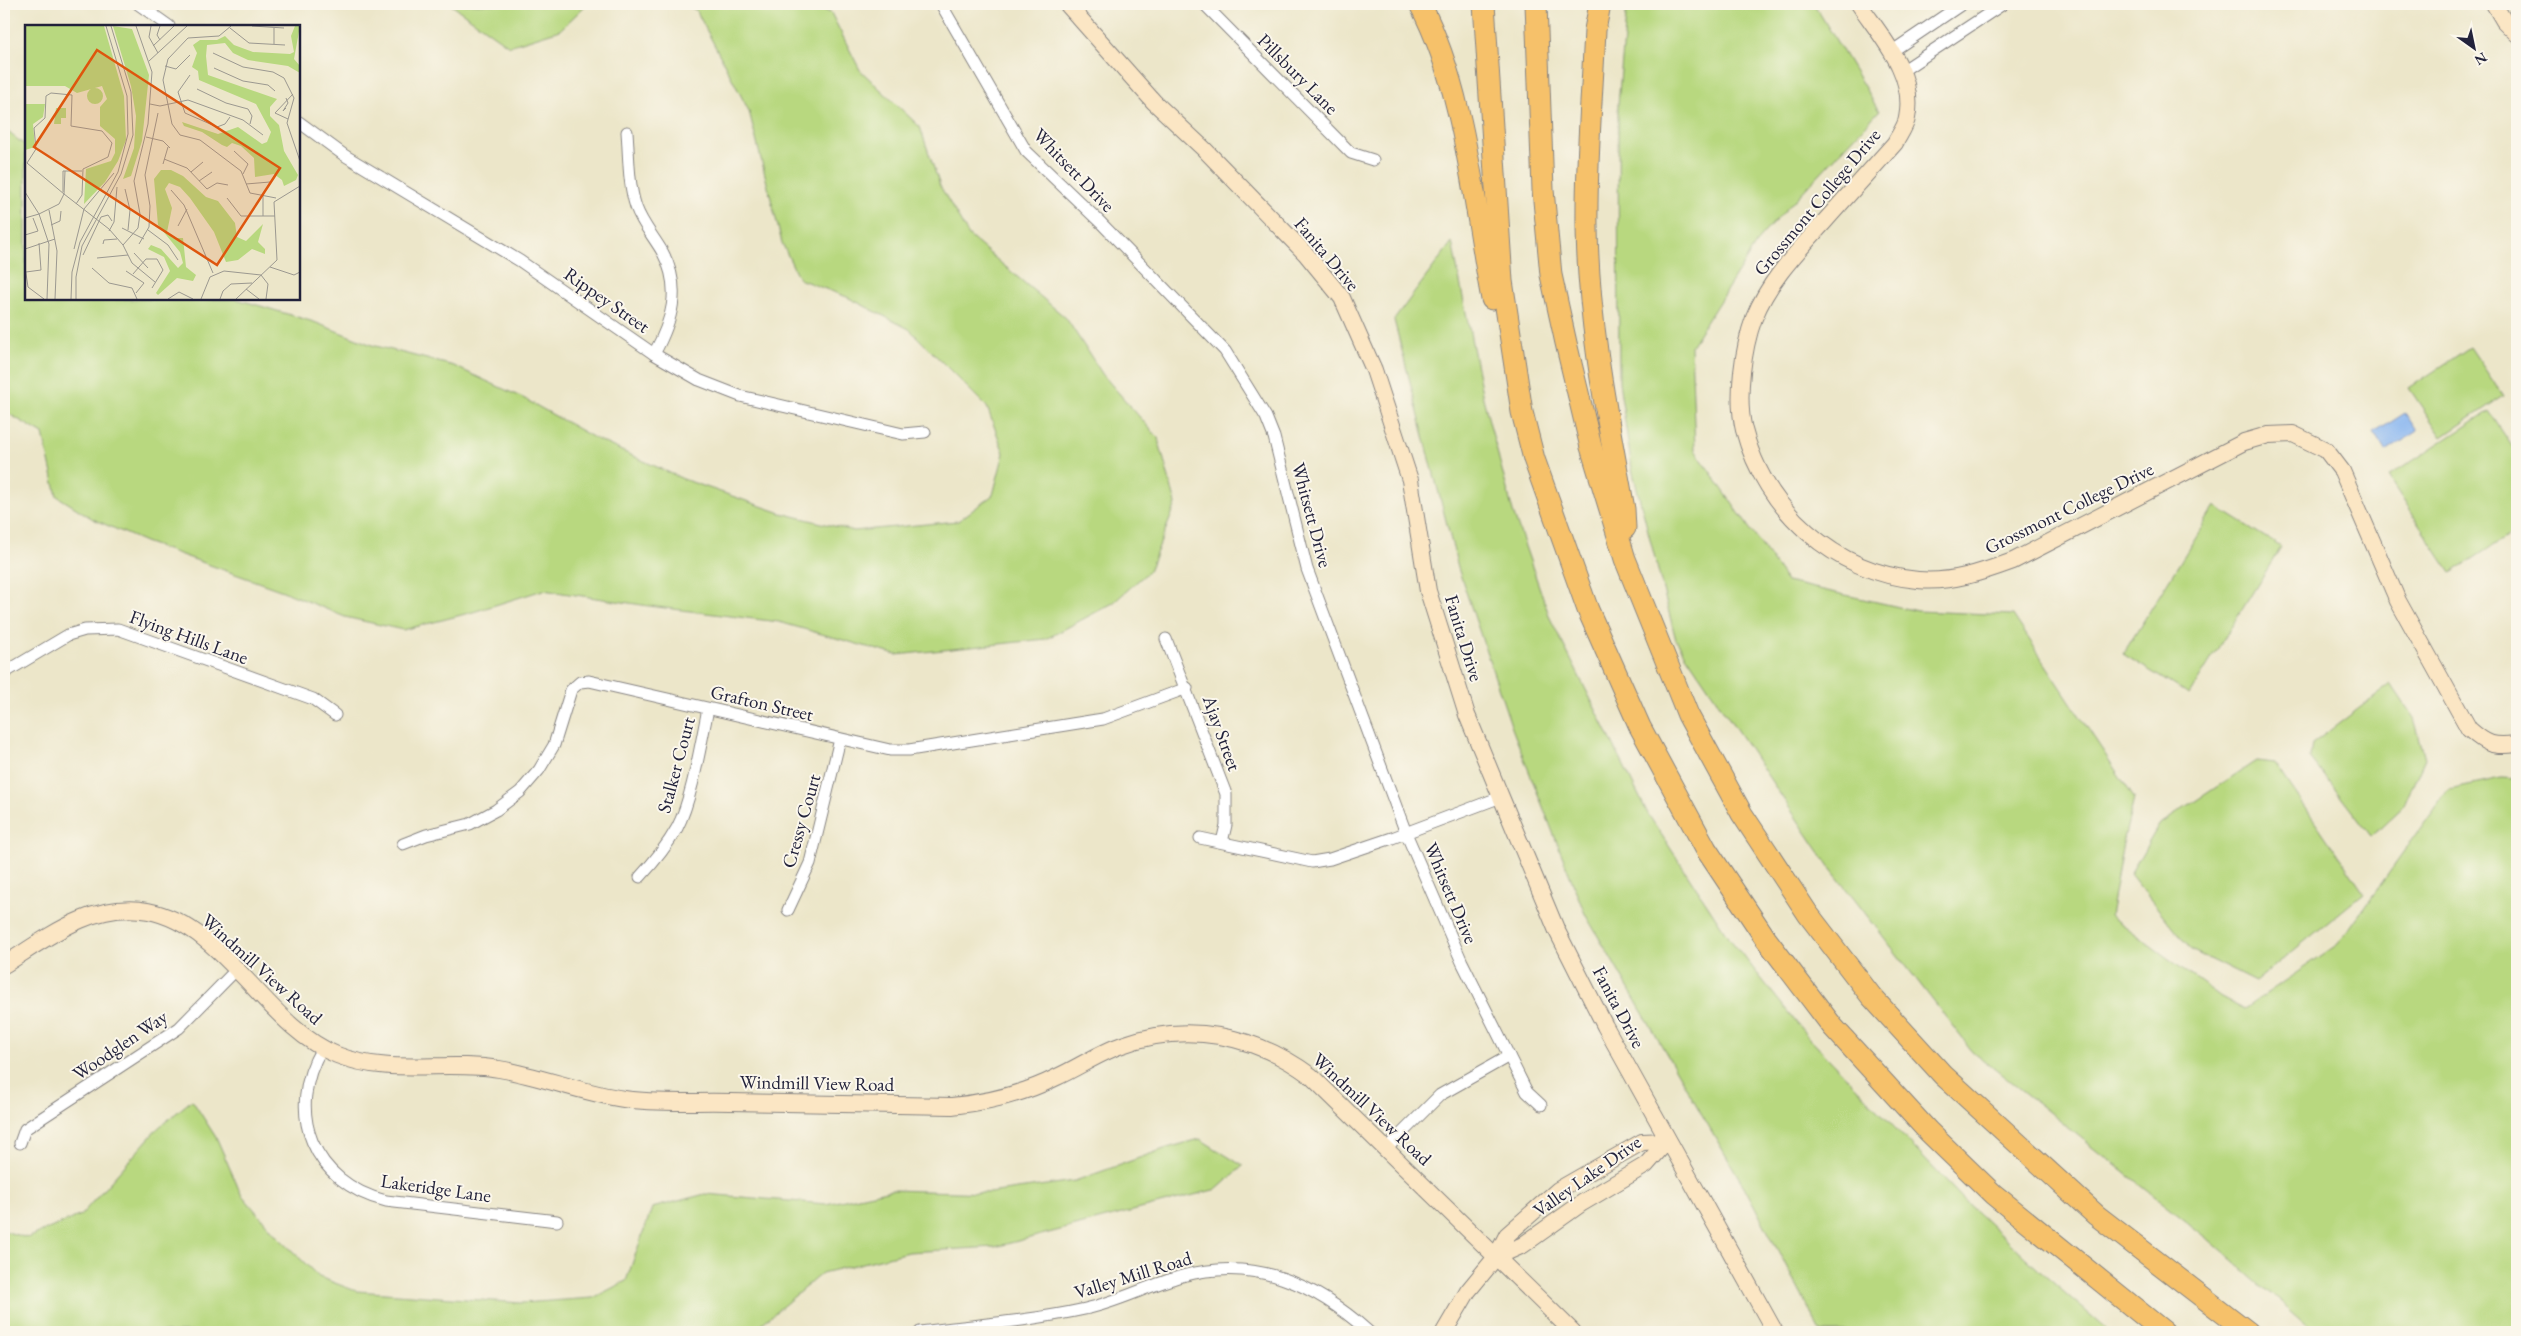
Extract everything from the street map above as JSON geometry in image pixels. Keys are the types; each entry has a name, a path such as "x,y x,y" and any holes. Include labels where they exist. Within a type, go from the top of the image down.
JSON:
{"highway":[{"path":"1420,4 1449,77 1464,141 1492,301 1534,459 1588,610 1636,718 1706,849 1766,939 1833,1026 1928,1131 1993,1194 2164,1332"},
{"path":"1484,4 1502,281 1522,412"},
{"path":"1536,4 1543,190 1551,275 1591,447 1625,558 1688,715 1742,814 1808,914 1870,996 1943,1075 2053,1176 2096,1214 2248,1332"},
{"path":"1600,4 1595,40 1586,227 1591,305 1602,386 1624,508 1625,558"}],"street":[{"path":"138,4 168,25"},
{"name":"Whitsett Drive","path":"941,4 1026,152 1101,223 1225,351 1266,417 1274,437 1307,569 1406,833 1462,962 1527,1092 1541,1105"},
{"name":"Fanita Drive","path":"1067,4 1154,102 1204,149 1306,254 1342,298 1374,370 1410,480 1428,591 1467,715 1557,931 1668,1141 1775,1332"},
{"name":"Pillsbury Lane","path":"1204,4 1351,153 1373,160"},
{"name":"Grossmont College Drive","path":"1859,4 1902,71 1908,88 1907,119 1896,143 1778,273 1753,320 1743,360 1741,390 1746,436 1766,484 1797,524 1835,554 1856,565 1896,577 1920,580 1958,578 1986,571 2013,561 2244,442 2268,435 2293,434 2326,450 2342,471 2398,601 2469,729 2481,740 2496,747 2517,744"},
{"path":"1891,52 1962,4"},
{"path":"1902,71 2004,4"},
{"path":"2494,4 2504,21 2517,34"},
{"name":"Rippey Street","path":"300,123 351,159 520,261 654,354 699,380 740,396 903,434 925,432"},
{"path":"627,132 631,184 636,206 645,227 664,254 672,283 671,319 654,354"},
{"name":"Flying Hills Lane","path":"4,673 68,635 85,630 118,629 313,699 335,715"},
{"name":"Ajay Street","path":"1166,639 1187,688 1226,794 1226,824 1222,842"},
{"name":"Grafton Street","path":"404,844 426,835 470,824 496,810 520,792 547,758 554,745 571,690 580,682 589,681 890,750 909,750 1103,719 1187,688"},
{"name":"Stalker Court","path":"640,877 657,858 678,827 686,804 708,709"},
{"name":"Cressy Court","path":"788,910 810,864 840,739"},
{"path":"1200,838 1312,862 1330,859 1406,833 1501,797"},
{"name":"Windmill View Road","path":"4,965 80,919 107,911 135,910 161,915 186,926 236,970 302,1035 322,1048 348,1059 381,1066 457,1065 500,1069 626,1099 952,1106 992,1100 1027,1090 1105,1052 1136,1040 1169,1033 1202,1033 1252,1043 1298,1066 1324,1088 1573,1332"},
{"name":"Woodglen Way","path":"20,1143 25,1129 178,1028 236,970"},
{"name":"Lakeridge Lane","path":"322,1048 307,1082 306,1118 317,1152 341,1181 362,1194 386,1202 557,1220"},
{"path":"1386,1149 1440,1095 1509,1056"},
{"name":"Valley Lake Drive","path":"1444,1332 1468,1291 1496,1257 1507,1235 1558,1190 1642,1142 1668,1141"},
{"name":"Valley Lake Drive","path":"1496,1257 1523,1245 1582,1203 1646,1164 1668,1141"},
{"name":"Valley Mill Road","path":"920,1332 1041,1318 1088,1309 1182,1276 1233,1270 1268,1274 1300,1284 1330,1299 1369,1332"}],"green space":[{"path":"450,4 587,4 560,30 509,46"},
{"path":"683,4 809,4 831,13 860,70 920,127 940,186 969,236 1066,318 1103,375 1158,438 1176,504 1149,571 1113,603 1046,639 896,655 779,622 649,606 543,590 473,612 403,630 345,617 283,591 145,542 93,519 57,496 43,434 4,411 4,129 25,145 25,300 240,300 314,322 372,345 454,366 523,398 598,440 683,479 781,513 854,531 958,521 993,495 1004,453 987,407 909,329 847,297 799,279 782,243 749,111 696,10"},
{"path":"1627,4 1814,4 1879,111 1761,236 1691,346 1695,450 1787,582 1917,611 2013,615 2134,798 2123,843 2110,916 2221,997 2244,1009 2338,944 2449,789 2501,778 2517,779 2517,1332 2314,1332 2207,1238 1972,1051 1830,868 1676,640 1632,469 1619,382 1618,104"},
{"path":"1452,242 1483,398 1513,512 1550,618 1648,814 1729,938 1807,1036 1963,1199 2042,1273 2110,1332 1821,1332 1746,1190 1585,914 1512,728 1459,571 1394,320"},
{"path":"2470,347 2503,396 2442,437 2409,388"},
{"path":"2489,411 2517,454 2517,530 2451,573 2388,477"},
{"path":"2215,506 2281,547 2189,695 2123,654"},
{"path":"2391,684 2414,718 2425,758 2404,805 2371,836 2310,757 2312,744"},
{"path":"2256,761 2275,763 2364,893 2255,982 2191,950 2130,874 2159,825"},
{"path":"192,1100 217,1139 241,1194 276,1235 319,1277 356,1291 521,1303 593,1298 626,1281 652,1208 705,1194 826,1204 891,1190 989,1193 1075,1181 1167,1148 1200,1139 1243,1166 1217,1189 995,1247 908,1252 822,1273 752,1332 4,1332 4,1231 27,1238 81,1215 158,1128"}],"water":[{"path":"2405,413 2417,431 2386,452 2374,433"}]}
